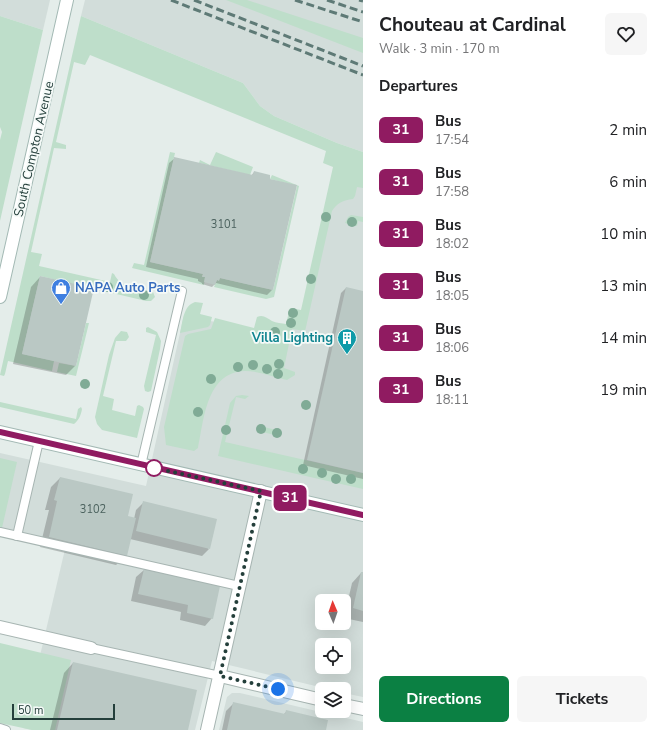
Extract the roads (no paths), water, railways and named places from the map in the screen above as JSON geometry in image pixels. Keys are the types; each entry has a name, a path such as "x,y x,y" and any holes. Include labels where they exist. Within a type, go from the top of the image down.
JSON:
{"main road":[{"name":"South Compton Avenue","path":"0,298 68,0"},
{"path":"0,432 363,515"},
{"path":"207,730 261,491"},
{"path":"0,627 91,648"},
{"path":"220,676 315,698"},
{"path":"351,706 363,709"}],"lane":[{"path":"141,465 182,291"},
{"path":"17,536 39,441"},
{"path":"0,532 240,586"},
{"path":"91,648 220,676"},
{"path":"0,728 6,730"}],"railway":[{"path":"171,0 363,75"},
{"path":"194,0 363,66"},
{"path":"295,0 363,22"},
{"path":"327,0 363,12"},
{"path":"359,0 363,1"}],"place":[{"name":"NAPA Auto Parts","path":"61,305"},
{"name":"Villa Lighting","path":"347,355"}]}
